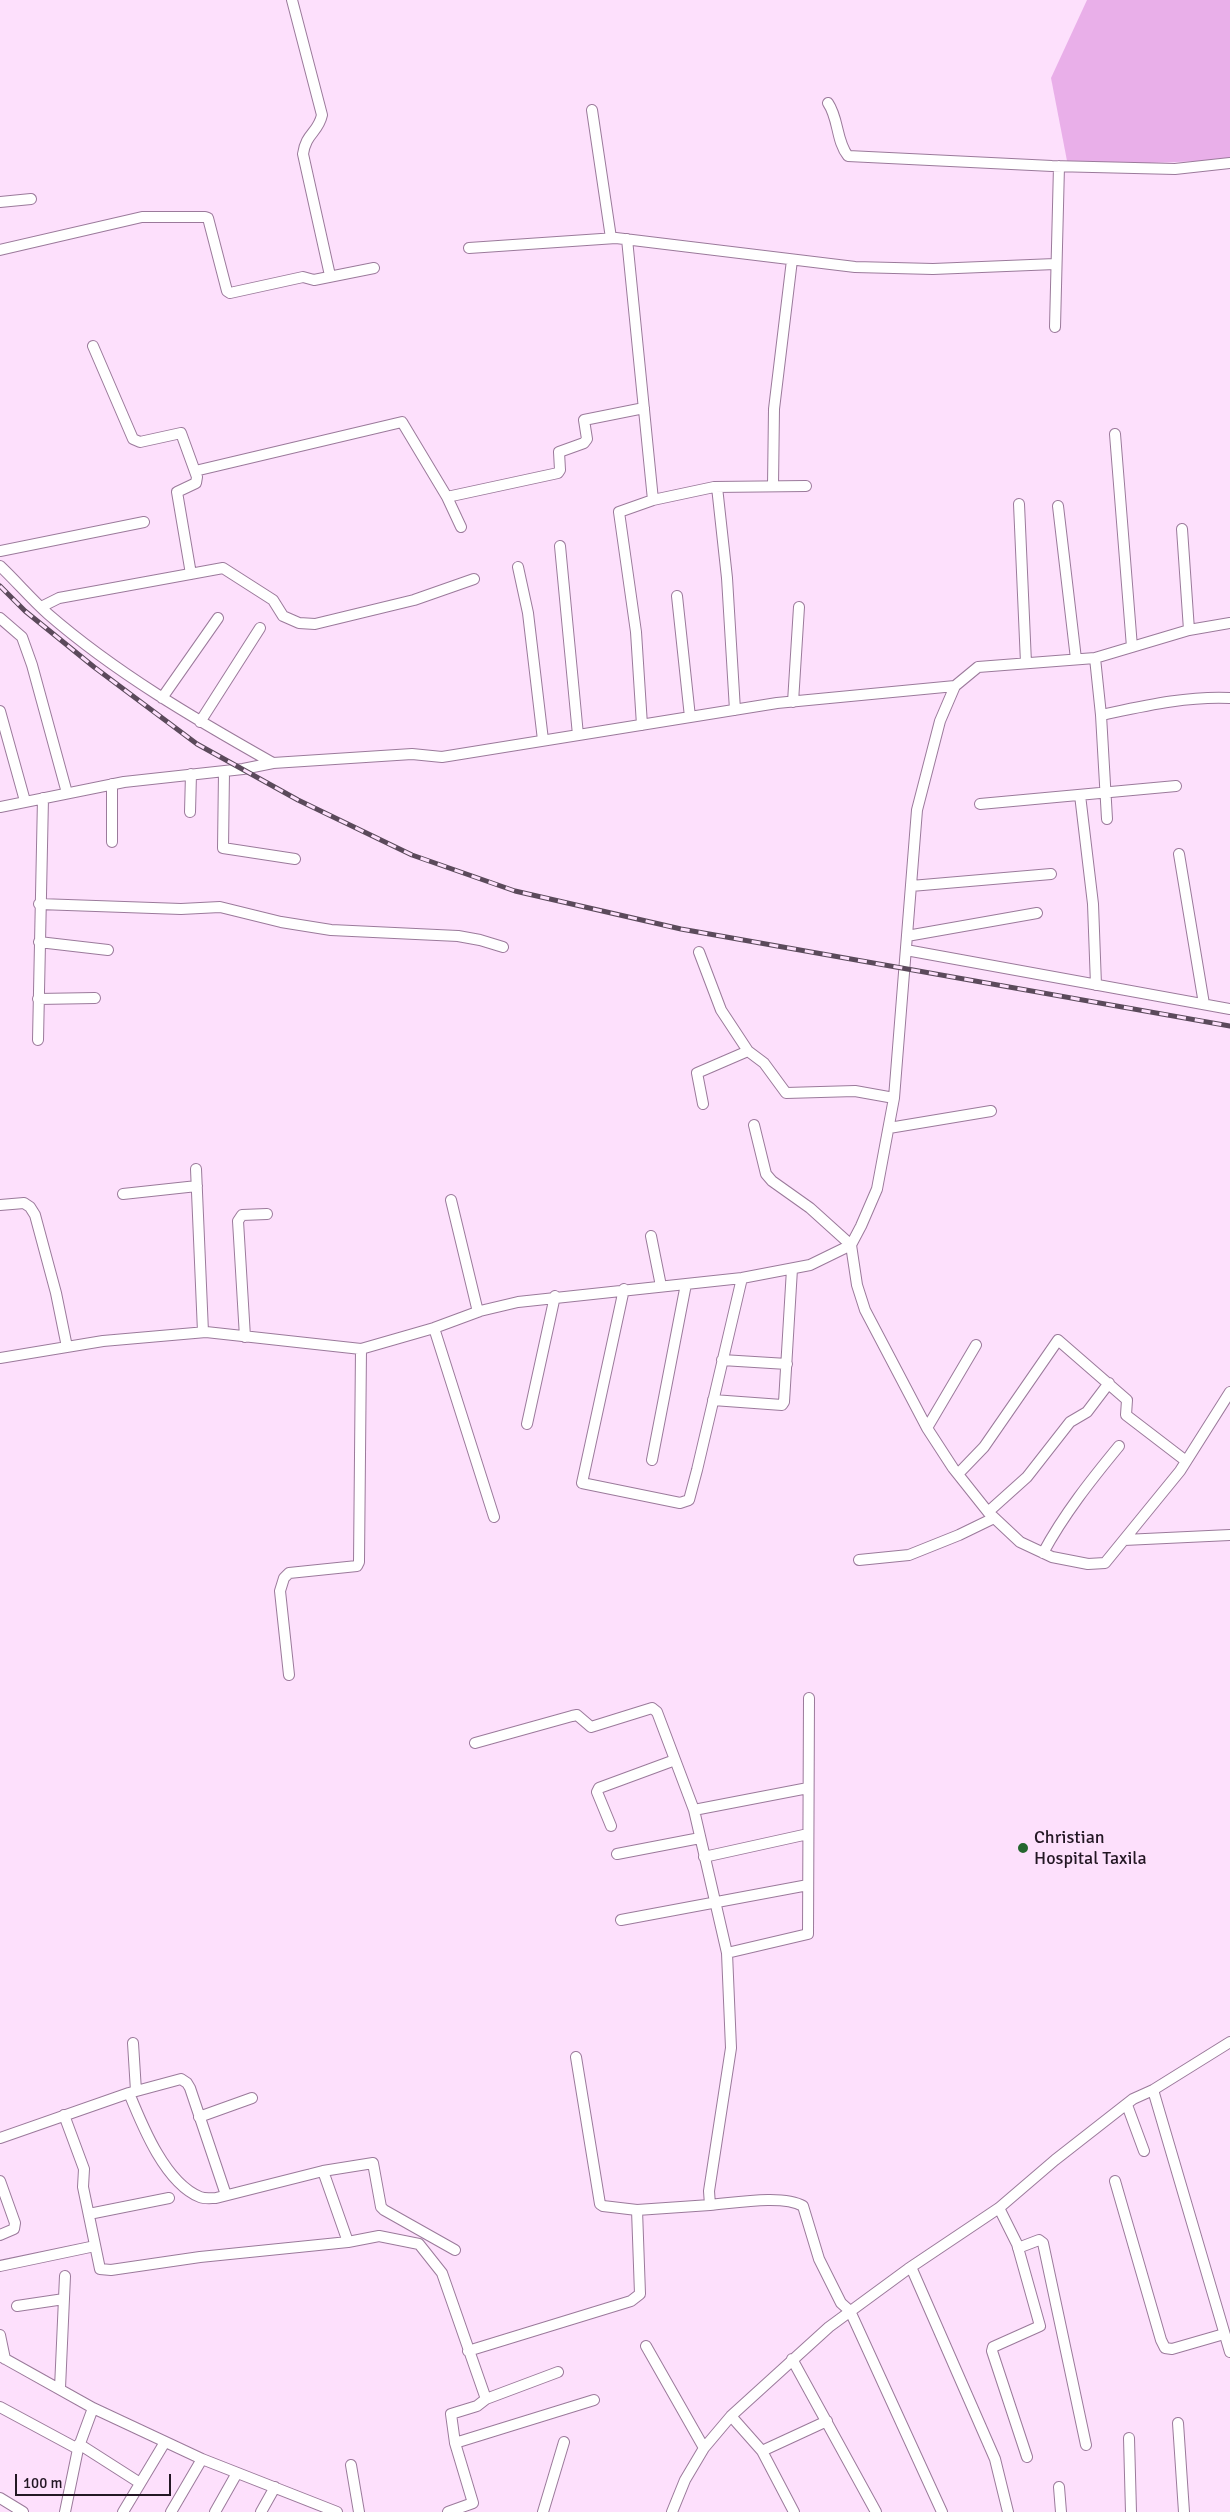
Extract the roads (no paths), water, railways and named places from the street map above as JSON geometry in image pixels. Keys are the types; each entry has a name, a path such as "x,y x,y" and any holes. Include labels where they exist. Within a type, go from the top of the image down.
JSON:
{"street":[{"path":"292,0 322,115 320,124 305,142 303,154 329,271"},
{"path":"828,103 835,113 842,150 848,156 1059,166 1175,168 1230,163"},
{"path":"592,110 610,238"},
{"path":"1055,328 1055,264 1059,166"},
{"path":"0,202 30,199"},
{"path":"0,250 142,217 205,217 208,218 227,291 230,293 303,277 314,280 374,268"},
{"path":"469,248 610,238 855,267 934,269 1055,264"},
{"path":"627,239 653,500"},
{"path":"772,485 774,408 792,260"},
{"path":"93,346 133,439 140,442 181,432 195,472 196,483 177,492 191,574"},
{"path":"446,497 558,473 560,470 559,452 584,443 587,439 584,420 644,408"},
{"path":"195,472 402,422 446,497 461,527"},
{"path":"1115,434 1132,647"},
{"path":"642,725 636,632 618,512 653,500 718,487 806,486"},
{"path":"718,487 727,578 735,710"},
{"path":"1018,504 1026,663"},
{"path":"1058,506 1076,659"},
{"path":"0,551 144,522"},
{"path":"1182,529 1189,630"},
{"path":"560,546 578,735"},
{"path":"0,566 41,606 103,656 162,698 200,722 273,763"},
{"path":"518,567 528,613 543,740"},
{"path":"41,606 59,598 223,568 273,600 283,616 299,623 315,624 414,600 474,579"},
{"path":"677,596 690,717"},
{"path":"793,702 799,607"},
{"path":"0,618 22,637 32,665 67,793"},
{"path":"162,698 218,618"},
{"path":"1230,623 1189,630 1095,658 978,667 955,686 940,721 917,810 894,1098 889,1128 877,1189 851,1245 857,1285 865,1310 927,1428 958,1474 991,1515 1020,1542 1052,1557 1088,1564 1105,1563 1186,1461 1230,1392"},
{"path":"200,722 260,628"},
{"path":"1095,658 1101,715 1107,819"},
{"path":"0,807 112,784 191,774 224,772 273,763 412,754 442,757 735,710 793,702 955,686"},
{"path":"1101,715 1164,702 1230,698"},
{"path":"0,711 25,801"},
{"path":"224,772 223,848 295,860"},
{"path":"190,812 191,774"},
{"path":"112,784 112,842"},
{"path":"980,804 1176,786"},
{"path":"1080,796 1093,904 1096,984"},
{"path":"38,1040 38,942 43,798"},
{"path":"1179,854 1204,1004"},
{"path":"911,886 1051,874"},
{"path":"39,904 181,909 220,908 281,922 331,930 458,936 503,947"},
{"path":"907,936 1038,913"},
{"path":"38,942 108,950"},
{"path":"906,950 1230,1009"},
{"path":"699,952 721,1010 748,1051 764,1063 786,1093 855,1091 894,1098"},
{"path":"38,999 95,998"},
{"path":"703,1104 697,1073 748,1051"},
{"path":"889,1128 991,1111"},
{"path":"754,1125 766,1174 772,1181 810,1208 851,1245"},
{"path":"196,1169 203,1332"},
{"path":"123,1194 197,1186"},
{"path":"451,1200 478,1312"},
{"path":"0,1205 24,1203 30,1207 35,1215 56,1293 67,1347"},
{"path":"245,1337 238,1220 242,1215 267,1214"},
{"path":"652,1236 661,1286"},
{"path":"0,1358 103,1341 203,1332 361,1349 434,1328 478,1312 518,1302 555,1296 742,1278 810,1265 851,1245"},
{"path":"713,1400 782,1404 784,1402 792,1269"},
{"path":"624,1289 582,1483 680,1503 689,1500 742,1278"},
{"path":"652,1460 686,1284"},
{"path":"527,1424 555,1296"},
{"path":"434,1328 494,1517"},
{"path":"958,1474 984,1447 1058,1340 1127,1400 1126,1415 1186,1461"},
{"path":"927,1428 976,1345"},
{"path":"289,1675 280,1591 284,1578 289,1573 356,1566 359,1562 361,1349"},
{"path":"722,1360 787,1364"},
{"path":"859,1560 909,1555 959,1535 991,1515 1027,1477 1070,1422 1086,1412 1109,1383"},
{"path":"1043,1553 1053,1535 1090,1482 1120,1446"},
{"path":"1124,1540 1230,1535"},
{"path":"727,1953 808,1934 809,1698"},
{"path":"475,1742 577,1715 590,1726 652,1708 657,1712 662,1721 694,1810 727,1953 731,2048 709,2191 710,2205"},
{"path":"611,1826 597,1792 599,1788 675,1760"},
{"path":"694,1810 808,1788"},
{"path":"704,1856 808,1834"},
{"path":"617,1854 700,1838"},
{"path":"620,1920 808,1885"},
{"path":"674,2511 685,2480 704,2448 731,2416 792,2360 850,2311 911,2267 999,2208 1055,2160 1127,2105 1230,2042"},
{"path":"133,2043 132,2092 146,2136 172,2175 202,2198 226,2195 323,2171 374,2163 381,2207 456,2250"},
{"path":"576,2057 600,2204 603,2206 637,2210 783,2200 797,2202 803,2206 819,2259 841,2303 850,2311 942,2512"},
{"path":"0,2138 132,2092 181,2079 187,2083 226,2195"},
{"path":"1152,2090 1230,2352"},
{"path":"199,2117 252,2098"},
{"path":"1127,2105 1144,2151"},
{"path":"64,2115 84,2169 83,2187 100,2269 348,2242 379,2236 419,2244 442,2273 486,2399"},
{"path":"323,2171 348,2242"},
{"path":"1115,2181 1161,2340 1165,2348 1172,2349 1224,2334"},
{"path":"0,2235 14,2229 15,2223 1,2186"},
{"path":"88,2214 169,2198"},
{"path":"999,2208 1018,2248 1040,2326 993,2347 992,2350 1027,2457"},
{"path":"468,2350 631,2301 640,2294 637,2210"},
{"path":"1018,2248 1039,2240 1043,2243 1086,2445"},
{"path":"0,2266 95,2246"},
{"path":"911,2267 995,2459 1008,2512"},
{"path":"60,2388 65,2276"},
{"path":"17,2306 64,2299"},
{"path":"0,2335 3,2357 93,2408 202,2459 337,2512"},
{"path":"646,2346 704,2448"},
{"path":"792,2360 876,2512"},
{"path":"448,2512 473,2503 456,2443 452,2414 477,2406 486,2399 558,2372"},
{"path":"456,2443 594,2400"},
{"path":"0,2408 79,2446 140,2484"},
{"path":"65,2512 79,2446 93,2408"},
{"path":"731,2416 762,2451 794,2512"},
{"path":"762,2451 827,2421"},
{"path":"1178,2423 1184,2512"},
{"path":"1129,2438 1131,2512"},
{"path":"123,2512 166,2442"},
{"path":"543,2512 564,2442"},
{"path":"171,2512 202,2459"},
{"path":"351,2464 360,2512"},
{"path":"215,2512 237,2473"},
{"path":"261,2512 275,2487"},
{"path":"1059,2487 1061,2512"},
{"path":"0,2498 23,2512"}],"railway":[{"path":"0,586 25,611 94,667 197,744 298,800 412,855 515,891 681,929 1230,1026"}],"place":[{"name":"Christian Hospital Taxila","path":"1023,1848"}]}
